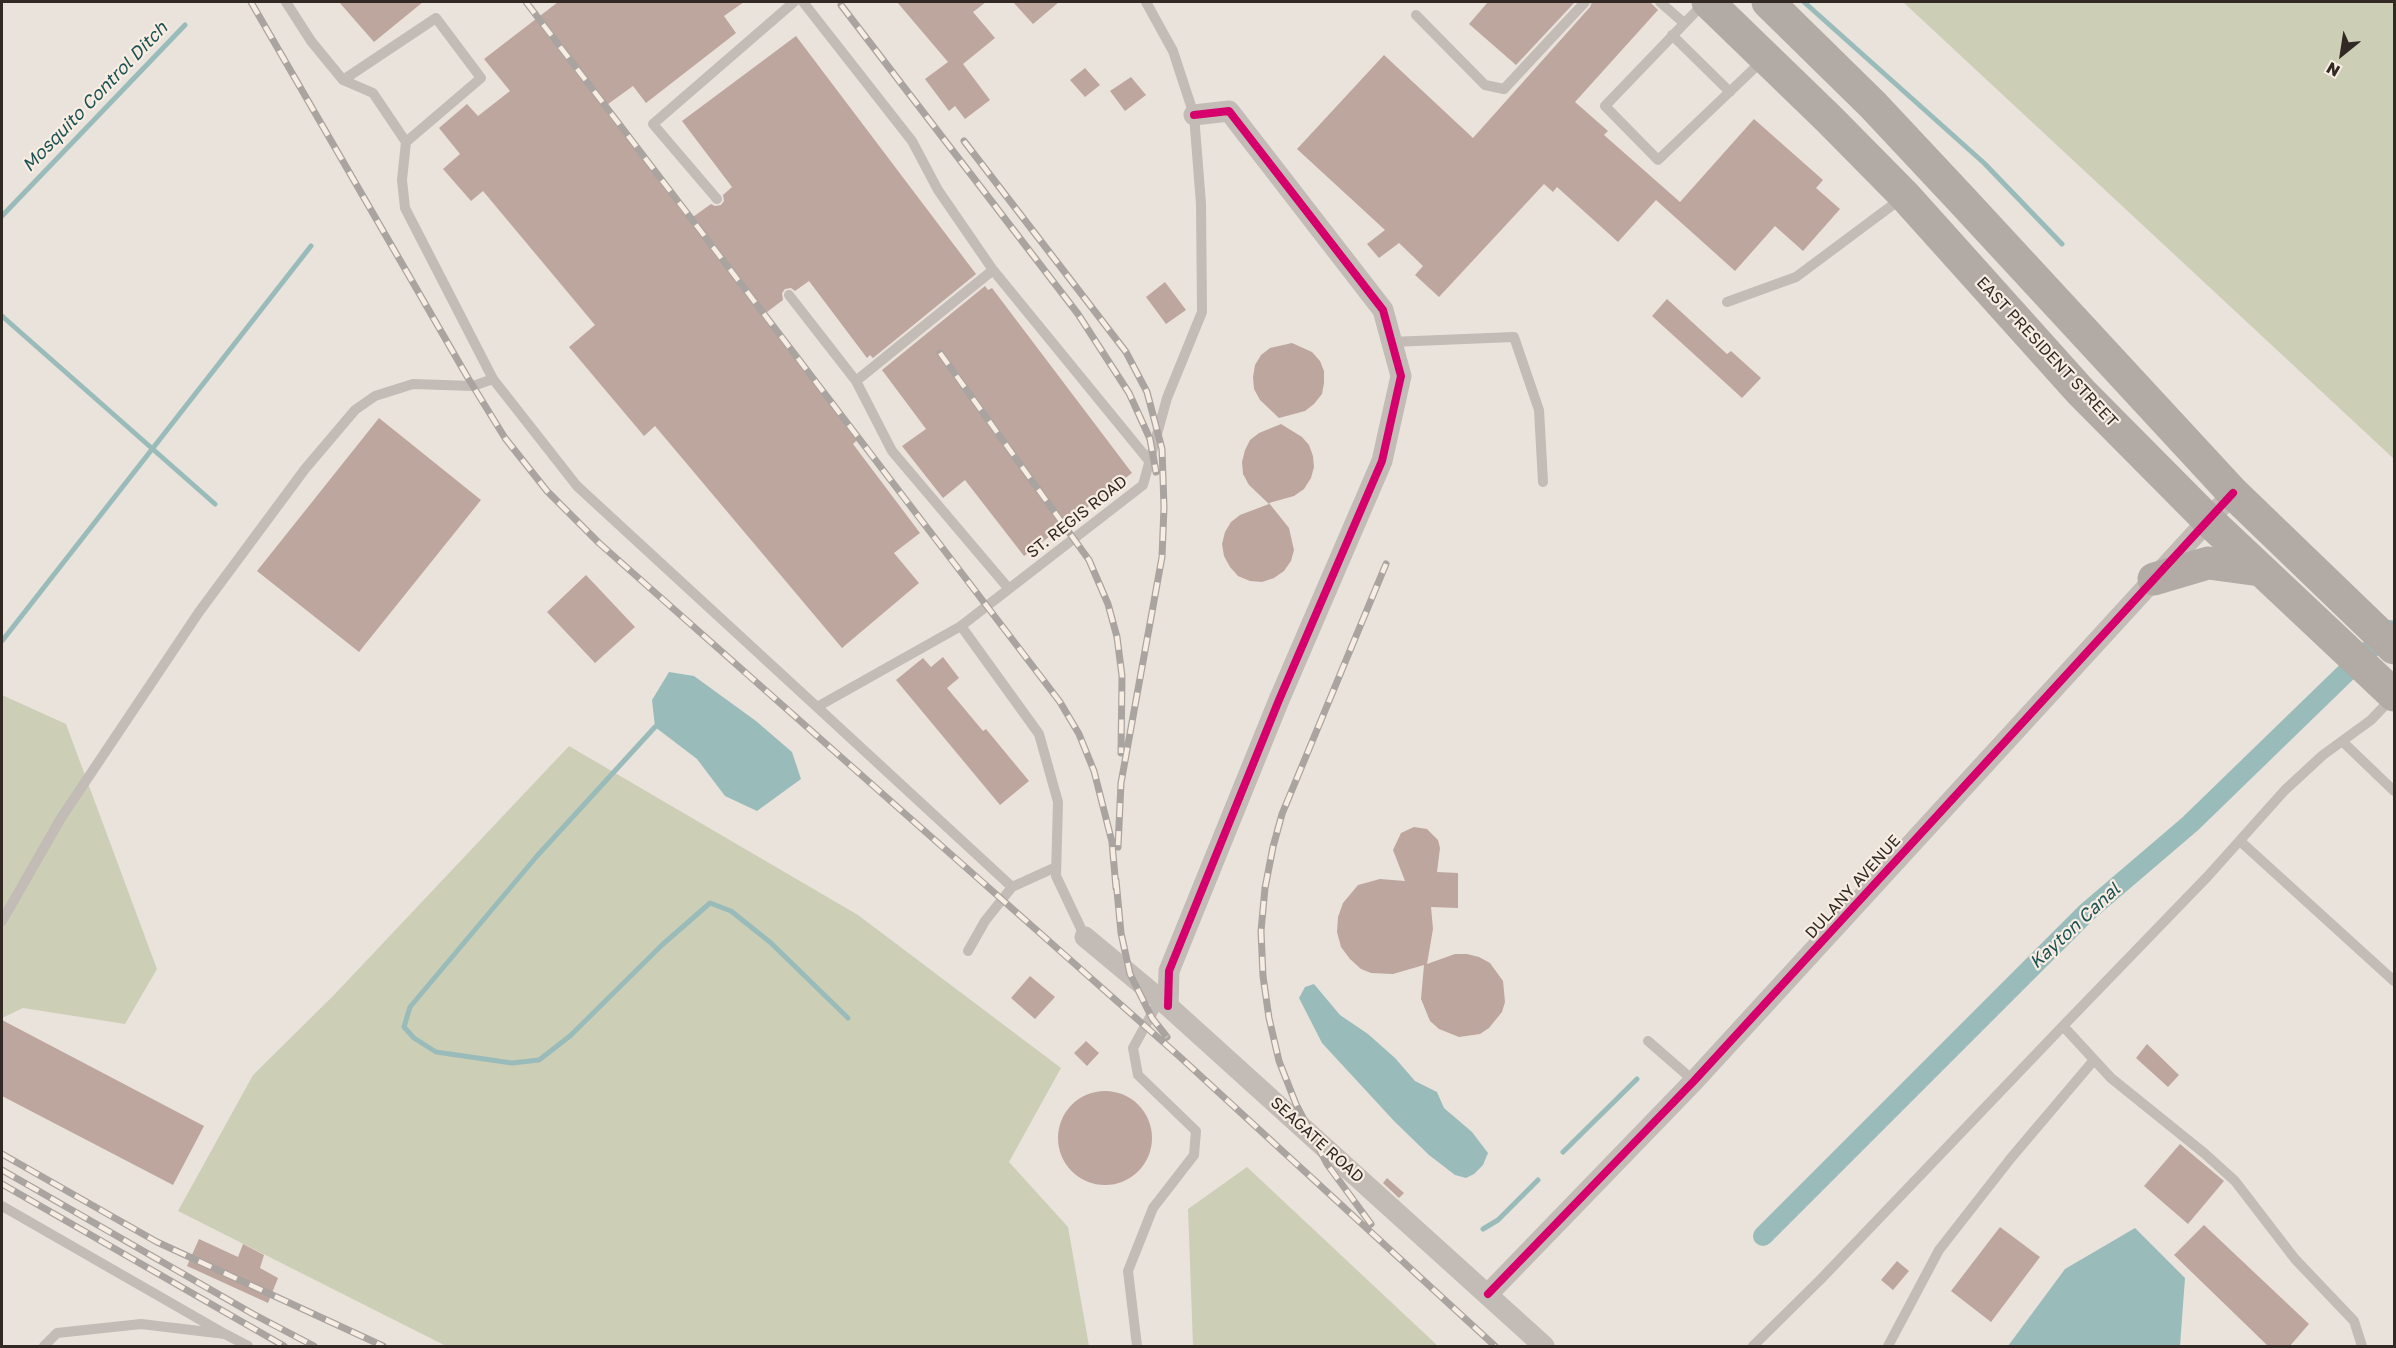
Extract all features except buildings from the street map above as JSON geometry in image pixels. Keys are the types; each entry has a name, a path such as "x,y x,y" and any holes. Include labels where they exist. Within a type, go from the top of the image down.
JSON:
{"main road":[{"path":"1768,2 1873,105 2233,493 2386,639"},
{"name":"EAST PRESIDENT STREET","path":"1699,9 1766,58 1905,196 2081,392 2208,520 2394,695"},
{"path":"1905,196 1923,192 1939,196 1949,202 2041,284"},
{"path":"2154,579 2208,563 2260,570"}],"street":[{"path":"1164,1002 1169,971 1279,700 1382,461 1401,376 1383,310 1229,111 1194,115"},
{"name":"DULANY AVENUE","path":"1488,1294 1694,1081 2233,493"},
{"name":"SEAGATE ROAD","path":"1085,937 1164,1002 1544,1347"}],"lane":[{"path":"286,2 311,41 343,80 373,93 406,142 402,180 405,208 493,379 577,486 1012,887"},
{"path":"717,199 653,124 794,2"},
{"path":"803,2 912,141 938,190 993,270 1149,462"},
{"name":"ST. REGIS ROAD","path":"818,707 961,626 1143,485 1167,398 1202,312 1202,204 1194,115 1173,51 1146,2"},
{"path":"1416,15 1485,85 1504,89 1586,2"},
{"path":"1660,2 1699,9"},
{"path":"1699,9 1605,106 1658,160 1766,58"},
{"path":"343,80 436,18 481,78 406,142"},
{"path":"1672,35 1730,92"},
{"path":"1727,302 1796,277 1905,196"},
{"path":"856,381 993,270"},
{"path":"789,295 856,381 892,451 1009,589"},
{"path":"1391,342 1514,337 1539,410 1543,482"},
{"path":"2,921 61,818 200,612 305,469 356,410 375,396 413,384 473,386 493,379"},
{"path":"961,626 1038,734 1058,802 1056,876 1085,937"},
{"path":"1752,1347 1821,1279 2240,841 2285,790 2323,755 2371,720 2394,695"},
{"path":"2343,742 2394,791"},
{"path":"2240,841 2394,981"},
{"path":"968,951 985,921 1012,887 1056,867"},
{"path":"1137,1347 1128,1271 1153,1208 1194,1155 1196,1131 1138,1075 1133,1048 1164,1002"},
{"path":"2063,1026 2110,1078 2204,1153 2235,1181 2295,1259 2355,1321 2362,1347"},
{"path":"1648,1041 1694,1081"},
{"path":"1888,1347 1939,1250 2011,1158 2094,1060"},
{"path":"2,1206 248,1347"},
{"path":"44,1347 57,1333 141,1324 225,1334"}],"green space":[{"path":"1903,2 2394,2 2394,459"},
{"path":"2,695 66,724 157,969 125,1024 23,1008 2,1018"},
{"path":"569,746 858,915 1061,1068 1009,1162 1068,1227 1089,1346 446,1346 178,1211 253,1075 333,996"},
{"path":"1247,1167 1438,1346 1193,1346 1188,1209"}],"water":[{"path":"669,672 694,676 756,721 792,752 801,779 757,811 725,796 697,759 655,727 652,700"},
{"path":"1314,984 1340,1015 1368,1034 1395,1058 1415,1081 1437,1092 1444,1108 1472,1132 1488,1153 1483,1165 1474,1174 1466,1178 1455,1175 1429,1155 1394,1121 1322,1043 1299,998 1305,987"},
{"path":"2135,1228 2185,1278 2180,1346 2008,1346 2065,1269"}],"waterway":[{"path":"1804,2 1984,163 2062,244"},
{"name":"Mosquito Control Ditch","path":"2,216 185,25"},
{"name":"Mosquito Control Ditch","path":"2,641 311,246"},
{"name":"Mosquito Control Ditch","path":"2,316 215,504"},
{"name":"Kayton Canal","path":"1763,1236 2087,912 2190,824 2390,630"},
{"path":"655,727 537,856 410,1007 404,1027 414,1038 436,1052 512,1063 539,1060 570,1036 662,945 710,903 731,911 771,943 848,1018"},
{"path":"1563,1152 1637,1079"},
{"path":"1483,1229 1498,1220 1538,1180"}],"railway":[{"path":"251,2 468,378 505,438 547,491 599,543 1180,1057 1495,1346"},
{"path":"526,2 1060,702 1079,734 1094,771 1112,842 1116,888"},
{"path":"841,5 1078,314 1129,393 1150,439 1156,472"},
{"path":"964,141 1126,352 1147,392 1162,449 1164,507 1162,557 1121,783 1118,847"},
{"path":"940,353 1089,560 1108,604 1117,637 1122,676 1121,753"},
{"path":"1371,1224 1327,1164 1296,1104 1279,1061 1269,1018 1263,976 1261,931 1265,888 1282,814 1386,564"},
{"path":"1116,880 1121,933 1130,974 1152,1018 1167,1037"},
{"path":"2,1154 157,1242 383,1346"},
{"path":"2,1170 253,1314 314,1346"},
{"path":"2,1184 284,1346"}],"cycle path":[{"path":"1168,1006 1169,971 1279,700 1382,461 1401,376 1383,310 1229,111 1194,115"},
{"path":"1488,1294 1694,1081 2233,493"}]}
